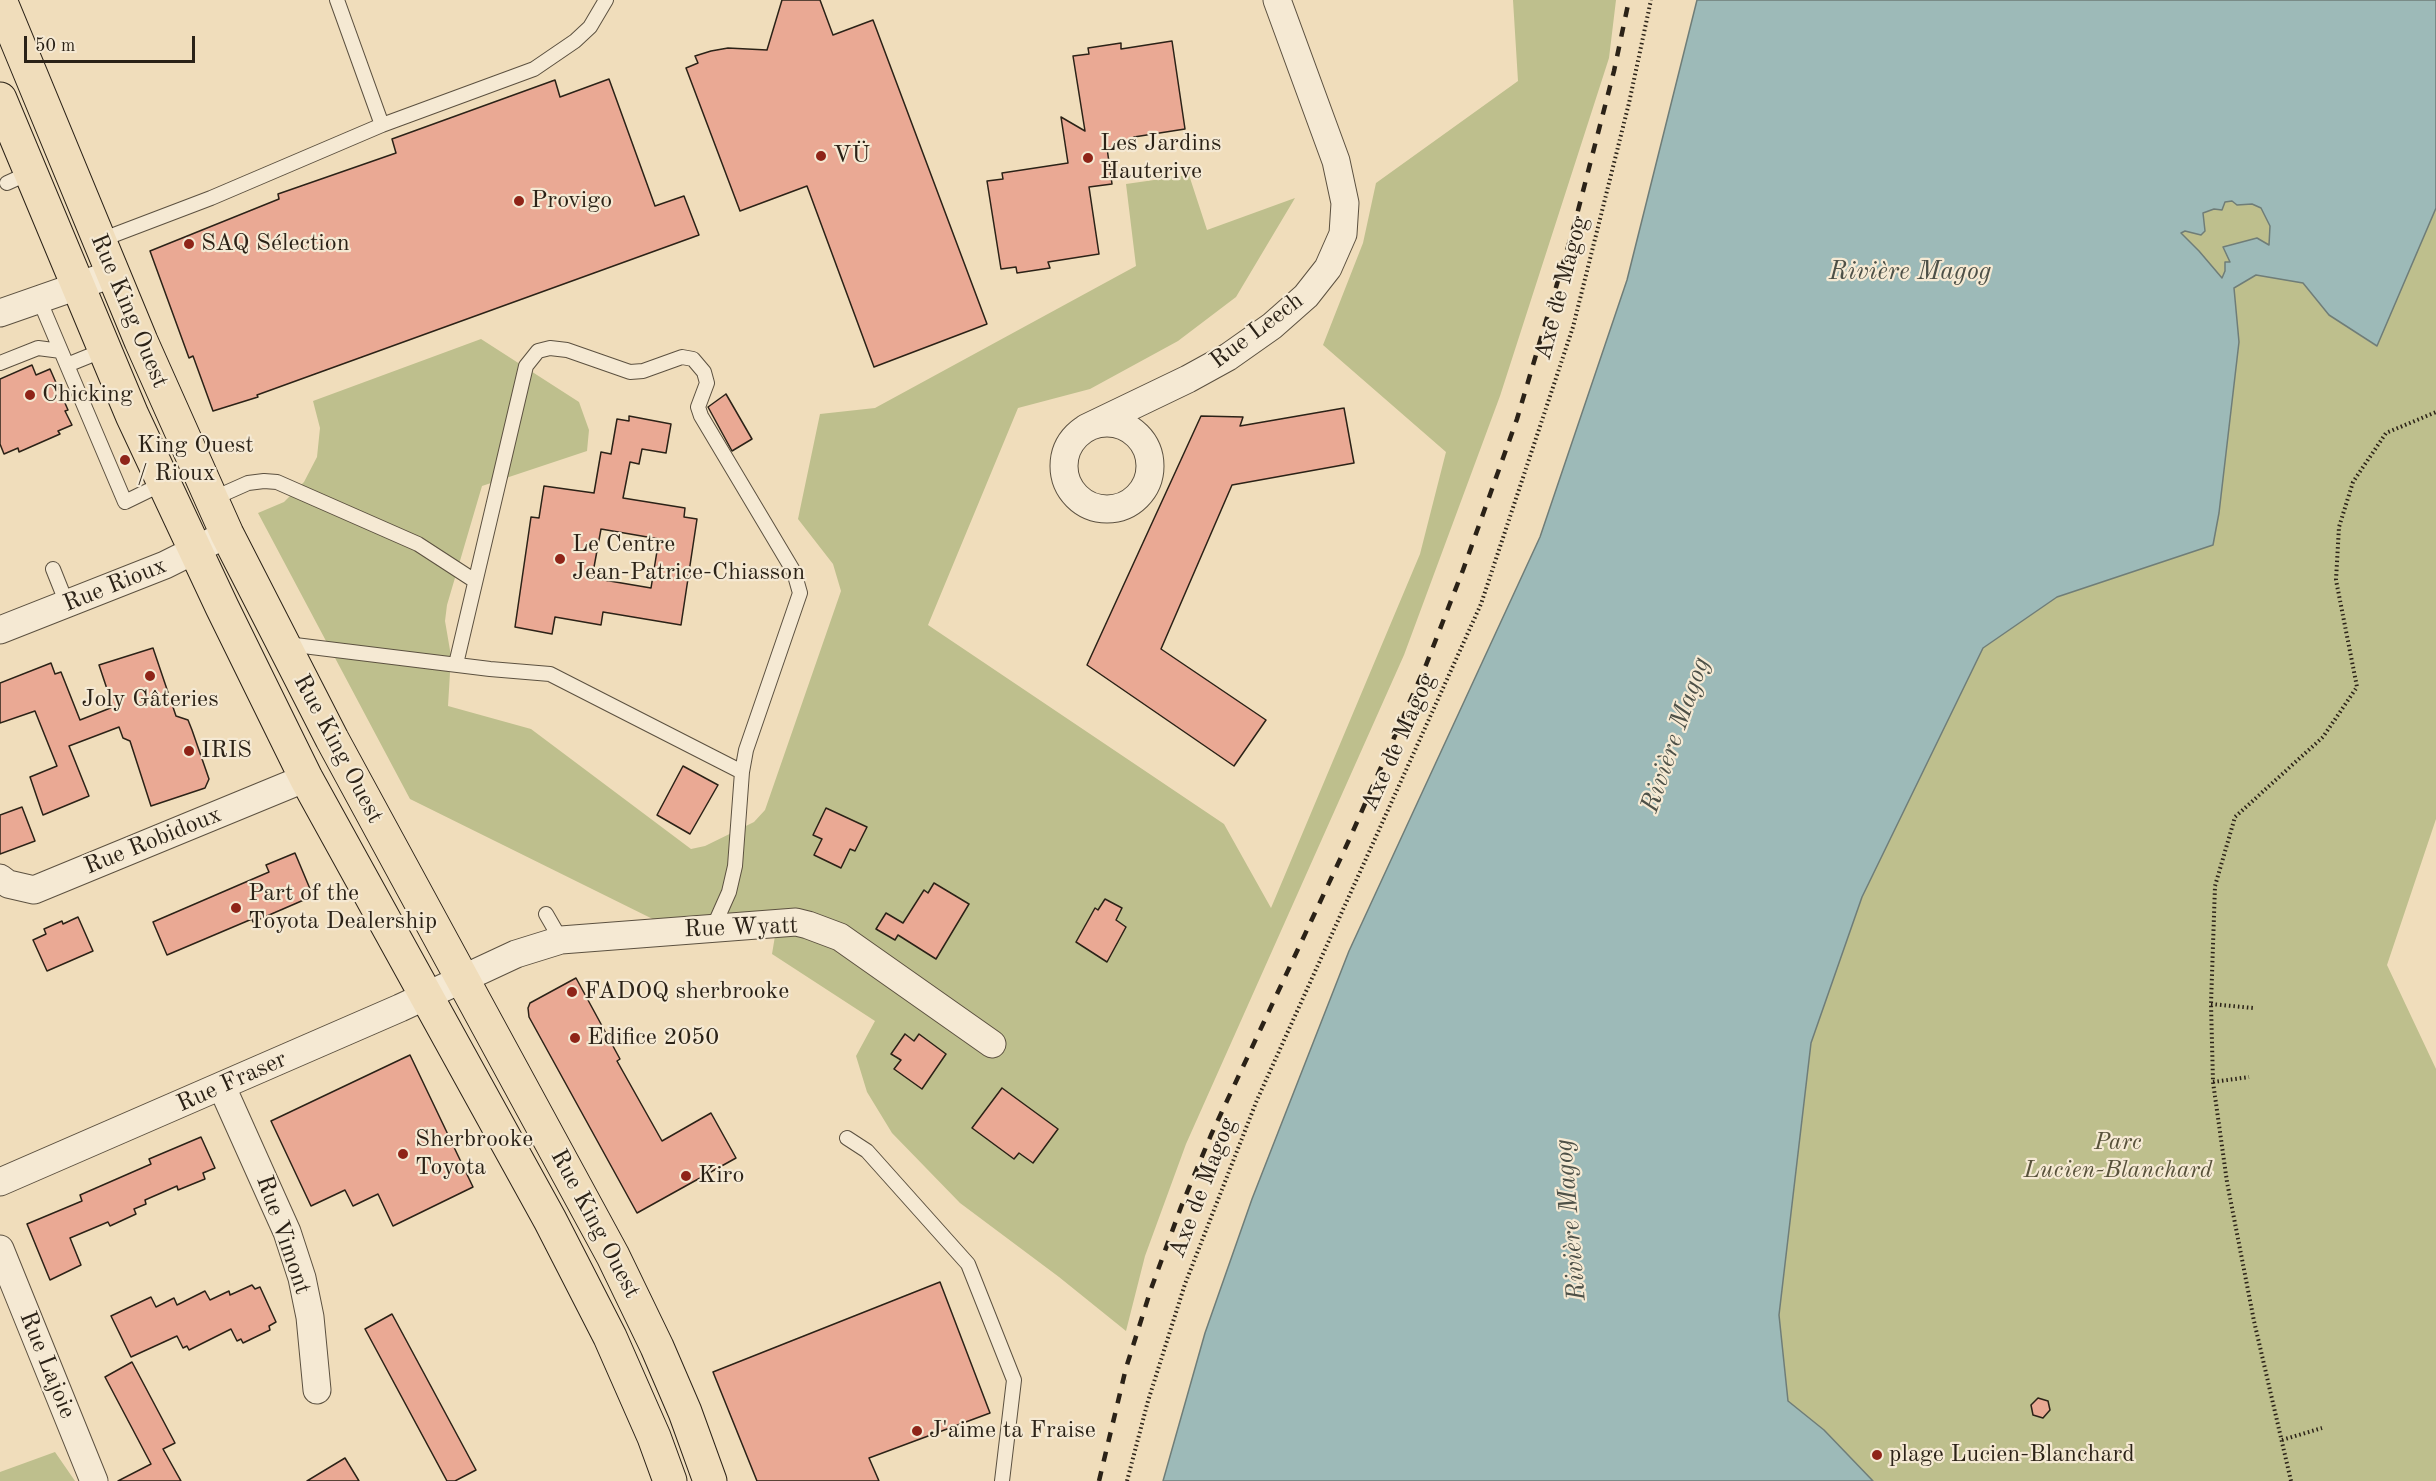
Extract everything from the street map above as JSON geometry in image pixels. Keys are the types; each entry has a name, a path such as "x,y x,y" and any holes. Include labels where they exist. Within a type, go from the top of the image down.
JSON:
{"main road":[{"name":"Rue King Ouest","path":"0,0 112,274 227,534 282,644 583,1198 638,1306 685,1412 710,1481"},
{"name":"Rue King Ouest","path":"0,99 18,178 77,286 196,550 306,778 550,1220 610,1337 654,1437 670,1481"}],"street":[{"name":"Rue Leech","path":"1086,428 1228,357 1272,326 1306,296 1328,268 1342,234 1345,203 1336,161 1287,22 1277,0"},
{"path":"0,313 112,274"},
{"name":"Rue Rioux","path":"0,630 165,565 227,534"},
{"name":"Rue Robidoux","path":"0,878 8,884 34,890 306,778"},
{"name":"Rue Wyatt","path":"463,979 516,954 561,940 796,922 840,937 992,1044"},
{"name":"Rue Fraser","path":"0,1182 222,1087 463,979"},
{"name":"Rue Vimont","path":"222,1087 287,1232 302,1278 310,1317 317,1390"},
{"name":"Rue Lajoie","path":"0,1249 94,1481"}],"lane":[{"path":"337,0 382,125"},
{"path":"98,241 212,198 382,125 534,69 575,41 590,27 602,2"},
{"path":"39,299 125,502 165,483"},
{"path":"0,363 38,348 61,351"},
{"path":"456,664 526,366 538,351 550,348 567,350 630,372 643,371 682,357 693,359 705,372 707,383 698,407 701,416 794,572 800,593 746,750 742,772 735,866 729,892 713,928"},
{"path":"67,365 104,350"},
{"path":"212,499 248,483 264,480 277,482 418,544 475,581"},
{"path":"53,569 67,604"},
{"path":"282,644 550,674 742,772"},
{"path":"546,914 561,940"},
{"path":"848,1138 867,1151 968,1264 1014,1380 1002,1481"}],"path":[{"name":"Axe de Magog","path":"1127,1481 1148,1401 1185,1284 1257,1100 1481,604 1573,327 1629,104 1651,0"},
{"path":"2291,1481 2254,1321 2227,1182 2213,1083 2211,1004 2215,886 2235,817 2323,737 2357,687 2336,580 2339,527 2353,482 2386,433 2436,412"},
{"path":"2211,1004 2253,1008"},
{"path":"2213,1083 2249,1077"},
{"path":"2282,1440 2322,1428"}],"green space":[{"path":"1513,0 1616,0 1609,58 1500,396 1404,655 1186,1144 1145,1256 1126,1331 1059,1277 960,1203 892,1133 867,1092 856,1056 875,1021 772,954 777,924 675,930 410,799 258,513 284,502 304,482 317,457 320,428 313,401 481,339 579,402 589,430 587,451 482,486 447,605 445,621 451,656 448,706 531,729 691,849 705,846 754,822 765,810 841,591 833,564 798,519 820,414 875,408 1136,266 1126,184 1189,175 1207,230 1295,198 1236,297 1178,341 1090,389 1018,408 928,625 1224,824 1271,908 1420,554 1446,452 1323,345 1363,243 1376,183 1518,81"},
{"path":"2232,201 2237,205 2252,204 2261,208 2270,226 2269,246 2257,238 2253,239 2230,263 2222,278 2180,233 2205,231 2203,213"},
{"name":"Parc Lucien-Blanchard","path":"2436,208 2436,819 2387,965 2436,1069 2436,1481 1873,1481 1824,1430 1788,1401 1779,1315 1811,1043 1862,897 1983,648 2057,597 2213,545 2219,513 2239,342 2234,288 2256,275 2303,283 2329,315 2376,346"},
{"path":"55,1452 75,1481 0,1481 0,1472"}],"water":[{"name":"Rivière Magog","path":"1697,0 2436,0 2436,208 2377,346 2329,315 2303,283 2256,275 2234,288 2239,342 2219,513 2213,545 2057,597 1983,648 1862,897 1811,1043 1779,1315 1788,1401 1824,1430 1873,1481 1163,1481 1205,1333 1252,1199 1349,951 1540,537 1627,280","holes":["2232,201 2237,205 2252,204 2261,208 2270,226 2269,245 2257,238 2223,247 2230,262 2225,262 2222,278 2181,233 2185,231 2201,235 2205,231 2203,213 2214,209 2222,210 2225,202"]}],"building":[{"name":"VÜ","path":"782,0 820,0 833,35 873,20 987,324 874,367 807,186 740,211 686,68 698,63 695,56 711,51 728,48 767,50"},
{"name":"Les Jardins Hauterive","path":"1172,41 1185,129 1134,137 1136,143 1107,148 1112,184 1089,187 1099,254 1048,262 1050,268 1017,273 1016,267 1001,269 987,181 1003,179 1002,173 1068,163 1061,117 1085,131 1073,56 1089,54 1088,48 1121,43 1121,49"},
{"path":"609,79 655,206 684,196 699,235 257,395 258,397 213,411 193,356 189,358 150,251 279,199 278,194 396,153 392,139 555,80 560,97"},
{"name":"Chicking","path":"32,365 36,375 50,369 72,425 58,431 60,434 19,452 18,448 4,454 0,444 0,379"},
{"path":"726,394 752,439 732,451 708,407"},
{"path":"1344,408 1354,463 1232,485 1161,649 1266,720 1234,766 1087,665 1201,416 1243,417 1240,426"},
{"name":"Le Centre Jean-Patrice-Chiasson","path":"629,416 671,424 666,453 642,449 639,464 630,462 623,498 685,508 684,517 697,519 681,625 603,612 601,625 555,617 552,634 515,627 531,517 539,518 544,486 594,493 601,452 611,454 617,419 629,421","holes":["601,529 659,539 651,588 592,578"]},
{"path":"153,648 176,716 188,720 192,730 209,779 205,788 151,806 130,741 123,738 119,727 69,746 89,796 43,815 30,777 57,766 35,711 0,723 0,683 51,663 55,674 61,672 80,720 113,707 99,665"},
{"path":"683,766 718,785 690,834 657,815"},
{"path":"22,807 35,841 0,854 0,815"},
{"path":"826,808 867,827 855,851 850,849 841,868 814,855 822,839 813,835"},
{"name":"Part of the Toyota Dealership","path":"295,853 313,896 167,955 153,922 269,872 266,865"},
{"path":"934,883 969,904 936,959 898,935 895,940 876,929 886,913 903,923 924,890 928,893"},
{"path":"1105,899 1122,908 1116,920 1126,927 1107,962 1076,942 1095,908 1098,910"},
{"path":"78,917 93,951 47,971 33,940 46,934 44,929"},
{"path":"576,978 620,1059 617,1061 662,1141 711,1113 736,1158 637,1213 529,1017 530,1003"},
{"path":"905,1034 914,1041 919,1034 946,1054 922,1089 894,1069 901,1060 891,1054"},
{"path":"410,1055 473,1187 393,1226 378,1194 353,1206 345,1190 311,1206 271,1121"},
{"path":"1002,1088 1058,1129 1033,1163 1019,1153 1014,1159 972,1128"},
{"path":"201,1137 215,1168 203,1173 205,1179 178,1190 177,1186 145,1200 146,1204 134,1209 136,1214 110,1226 108,1222 70,1238 81,1265 50,1280 27,1224 82,1201 80,1195 151,1164 149,1159"},
{"path":"940,1282 990,1413 869,1458 879,1481 757,1481 713,1372"},
{"path":"252,1285 255,1289 260,1287 276,1322 269,1326 270,1330 243,1343 241,1339 237,1341 231,1329 189,1350 187,1346 183,1348 177,1336 131,1357 111,1316 151,1297 156,1307 174,1298 177,1305 205,1291 210,1300 229,1291 230,1295"},
{"path":"392,1314 476,1470 455,1481 447,1481 365,1329"},
{"path":"132,1362 175,1443 163,1449 181,1481 118,1481 151,1464 105,1377"},
{"path":"2038,1398 2048,1401 2050,1410 2043,1418 2033,1415 2031,1405"},
{"path":"345,1458 359,1481 307,1481"}],"railway":[{"path":"1099,1481 1126,1368 1151,1289 1181,1207 1211,1135 1350,838 1426,665 1463,570 1517,419 1573,230 1614,71 1629,0"}],"place":[{"name":"VÜ","path":"821,156"},
{"name":"Les Jardins Hauterive","path":"1088,158"},
{"name":"Provigo","path":"519,201"},
{"name":"SAQ Sélection","path":"189,244"},
{"name":"Chicking","path":"30,395"},
{"name":"King Ouest / Rioux","path":"125,460"},
{"name":"Le Centre Jean-Patrice-Chiasson","path":"560,559"},
{"name":"Joly Gâteries","path":"150,676"},
{"name":"IRIS","path":"189,751"},
{"name":"Part of the Toyota Dealership","path":"236,908"},
{"name":"FADOQ sherbrooke","path":"572,992"},
{"name":"Edifice 2050","path":"575,1038"},
{"name":"Sherbrooke Toyota","path":"403,1154"},
{"name":"Kiro","path":"686,1176"},
{"name":"J'aime ta Fraise","path":"917,1431"},
{"name":"plage Lucien-Blanchard","path":"1877,1455"}]}
